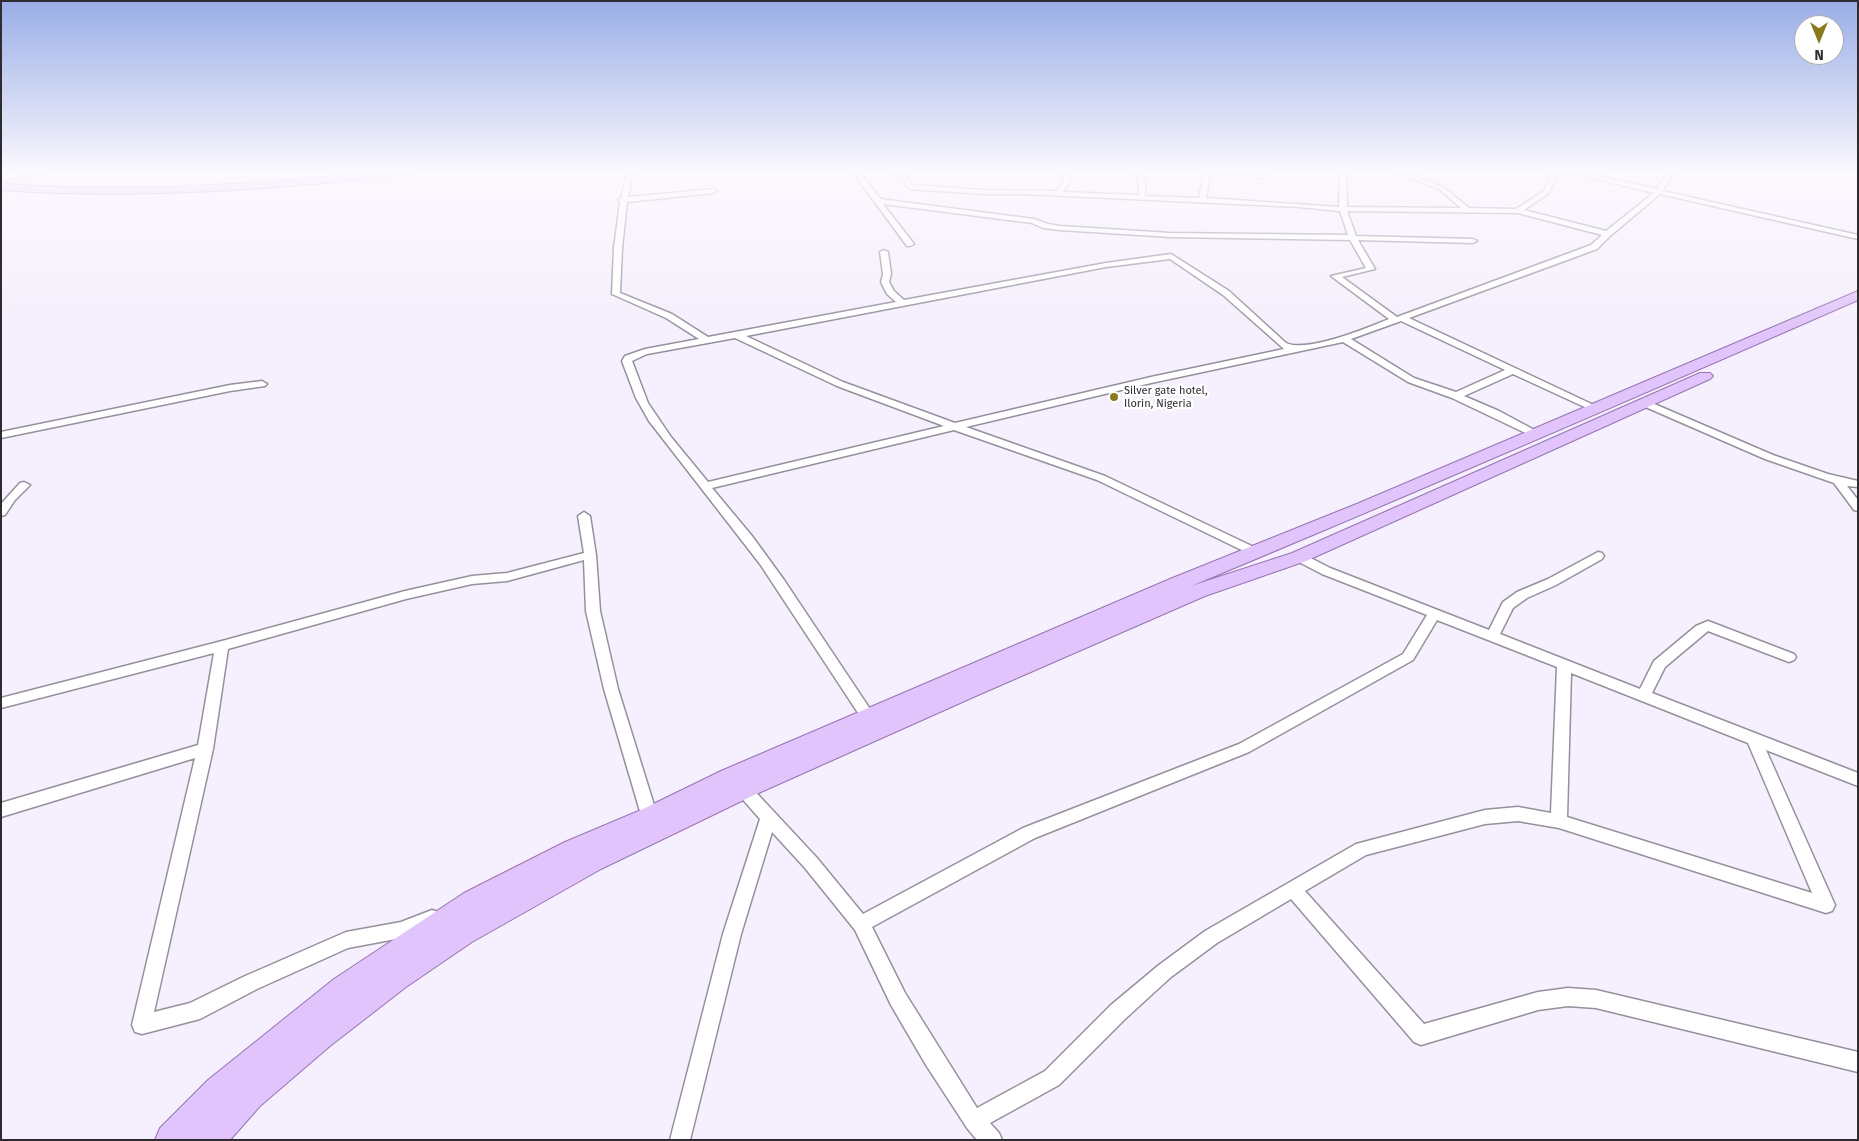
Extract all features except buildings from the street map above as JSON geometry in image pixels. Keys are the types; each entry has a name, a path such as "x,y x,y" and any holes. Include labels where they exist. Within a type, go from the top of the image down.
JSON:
{"main road":[{"path":"207,1140 249,1095 319,1035 396,977 462,933 592,861 743,789 1198,591 1299,557 1386,519 1748,349 1858,294"},
{"path":"1748,349 1858,308"},
{"path":"172,1140 219,1092 345,989 474,902 565,855 650,818 730,778 1254,552 1366,508 1595,408 1650,395"},
{"path":"1366,508 1386,519"}],"street":[{"path":"620,224 620,242 616,259 616,294 669,316 706,340"},
{"path":"896,224 910,244"},
{"path":"1042,224 1171,245 1353,238 1472,241"},
{"path":"1348,224 1353,238 1370,269 1336,276 1399,319 1595,408"},
{"path":"1569,224 1607,234"},
{"path":"705,486 1151,380 1344,339 1594,247 1619,224"},
{"path":"1802,224 1858,237"},
{"path":"869,718 753,546 662,433 642,402 626,361 635,355 706,340 1106,265 1171,245"},
{"path":"1171,245 1283,345 1294,350"},
{"path":"884,252 887,274 884,282 890,292 902,303"},
{"path":"737,335 840,384 1101,478 1254,552"},
{"path":"1344,339 1411,380 1456,396 1495,413 1536,435"},
{"path":"1272,355 1283,345"},
{"path":"1456,396 1513,370"},
{"path":"1,435 230,388 262,384"},
{"path":"1650,395 1737,444 1813,474 1858,484"},
{"path":"1838,481 1858,508"},
{"path":"1,513 11,498 24,485"},
{"path":"584,516 590,555 593,611 611,689 650,818"},
{"path":"1,703 222,646 405,595 472,580 507,577 590,555"},
{"path":"1492,636 1508,605 1598,556"},
{"path":"1299,557 1326,571 1564,666 1858,780"},
{"path":"861,924 1029,833 1205,766 1244,748 1408,657 1434,614"},
{"path":"1643,697 1659,664 1701,629 1708,626 1789,657"},
{"path":"222,646 205,749 142,1025 193,1012 250,983 346,940 401,930 474,902"},
{"path":"1559,821 1564,666"},
{"path":"974,1121 1052,1078 1118,1012 1165,971 1211,937 1362,849 1485,816 1518,814 1559,821 1826,905 1754,740"},
{"path":"1,810 205,749"},
{"path":"743,789 811,863 861,924 898,999 933,1058 974,1121 992,1140"},
{"path":"680,1140 732,934 769,817"},
{"path":"1293,889 1421,1035 1538,1001 1568,997 1596,998 1858,1062"}],"place":[{"name":"Silver gate hotel, Ilorin, Nigeria","path":"1114,397"}]}
